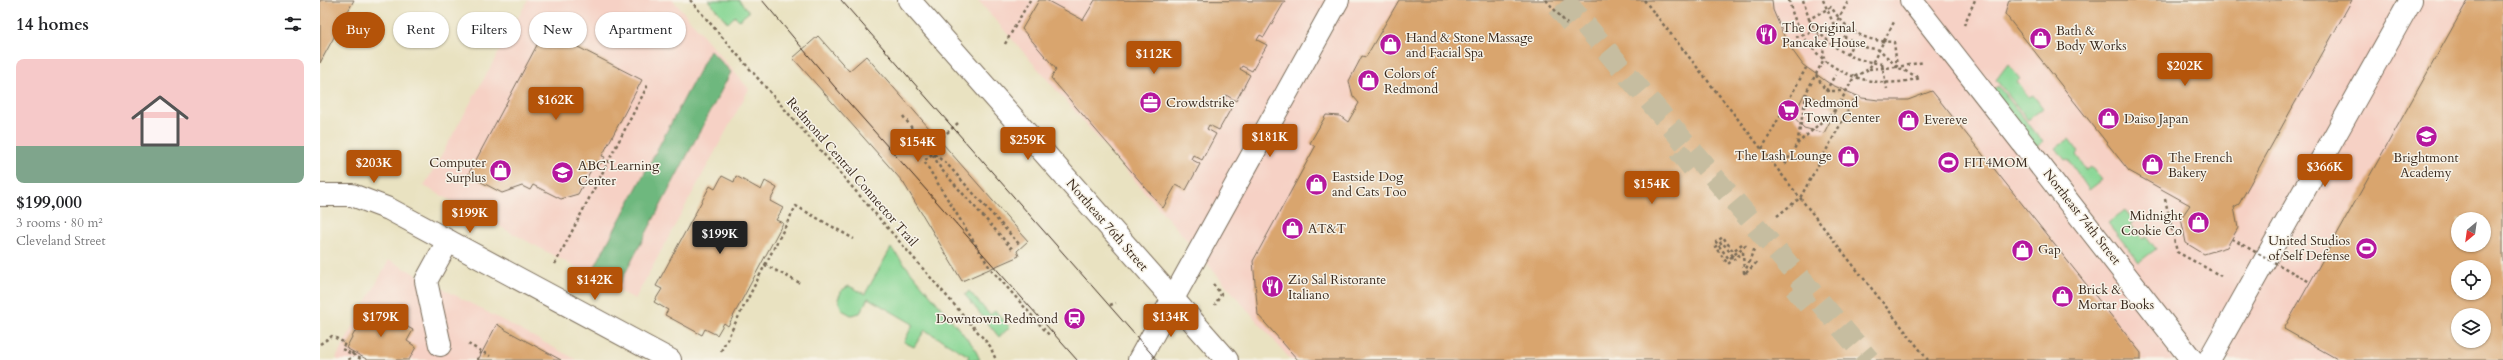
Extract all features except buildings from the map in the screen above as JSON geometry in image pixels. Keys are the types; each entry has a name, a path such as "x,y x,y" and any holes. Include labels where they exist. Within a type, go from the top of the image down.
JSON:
{"street":[{"name":"Northeast 76th Street","path":"909,0 1227,360"},
{"path":"1139,360 1338,0"},
{"name":"Northeast 74th Street","path":"1911,0 2192,360"},
{"path":"2209,360 2411,0"},
{"path":"320,195 352,195 371,201 670,360"},
{"path":"440,345 426,281 448,241"}],"path":[{"name":"Redmond Central Connector Trail","path":"690,0 990,346 996,360"},
{"path":"1005,44 1030,0"},
{"path":"1546,0 1567,24"},
{"path":"1644,0 1928,360"},
{"path":"1789,0 1792,18 1811,48 1838,71 1869,82 1902,83 1920,78 1898,67 1880,50 1864,47 1845,37 1834,25 1824,0"},
{"path":"1797,144 1807,91 1824,59 1823,46 1809,19 1803,0"},
{"path":"1823,46 1849,0"},
{"path":"1785,164 1797,144 1837,108 1854,77 1869,69 1898,67 1924,62 1947,46 1966,23 1974,0"},
{"path":"1809,19 1831,7 1838,18 1858,35 1874,41 1894,42 1898,67"},
{"path":"1869,69 1894,21"},
{"path":"1796,37 1817,30 1838,50 1847,55 1857,60 1882,64 1887,89"},
{"path":"1847,55 1854,41"},
{"path":"1762,150 1806,68"},
{"path":"1816,75 1826,91"},
{"path":"1826,91 1835,75"},
{"path":"555,264 649,82"},
{"path":"1826,91 1846,91"},
{"path":"1777,216 1800,198 1856,96"},
{"path":"903,116 928,150 947,164 1020,245"},
{"path":"928,150 958,123"},
{"path":"932,154 940,169 1014,251"},
{"path":"932,154 924,161 990,268 1050,336"},
{"path":"2165,199 2176,252 2221,276"},
{"path":"721,351 796,206 854,239"},
{"path":"1742,244 1733,251 1723,237 1716,242 1729,259 1748,243"},
{"path":"2232,239 2310,282"},
{"path":"1733,256 1722,242 1715,247 1728,264 1743,252 1744,274"},
{"path":"1744,274 1754,250"},
{"path":"1744,274 1757,262"},
{"path":"765,265 800,283"},
{"path":"1211,282 1221,294 1214,306"},
{"path":"1110,305 1116,303"},
{"path":"320,344 332,336 345,343 342,349 353,353 363,360"},
{"path":"464,342 490,356"},
{"path":"477,360 481,351"},
{"path":"349,360 353,353"}],"shaded area":[{"path":"528,0 673,0 683,12 595,12 595,48 686,48 686,15 749,89 635,299 424,186 501,48 521,48 521,13"},
{"name":"Redmond Town Center","path":"978,0 2503,0 2503,360 1291,360"},
{"path":"389,260 577,360 338,360 336,358"}],"green space":[{"path":"708,0 739,0 749,12 739,20 735,16 728,23"},
{"path":"710,50 731,72 620,283 593,270"},
{"path":"2008,64 2020,79 2017,82 2029,97 2033,95 2043,108 2028,120 1996,80"},
{"path":"1998,86 2043,142 2035,148 1990,92"},
{"path":"2069,139 2079,152 2076,155 2087,170 2091,167 2102,180 2089,190 2068,159 2065,160 2056,148"},
{"path":"2125,210 2134,221 2130,224 2143,239 2147,237 2156,249 2139,262 2108,223"},
{"path":"891,248 974,347 980,360 967,360 969,356 925,330 914,347 904,342 913,324 868,298 860,313 851,315 842,310 838,299 842,290 849,286 865,294"},
{"path":"969,291 990,315 995,311 1010,327 999,337 965,295"}],"tunnel":[{"path":"1564,0 1869,360"},
{"path":"1556,22 1572,9"},
{"path":"1677,166 1693,153"},
{"path":"1793,303 1809,290"}],"tram line":[{"path":"762,0 834,86 1077,360"},
{"path":"841,0 1157,360"}],"place":[{"name":"The Original Pancake House","path":"1766,35"},
{"name":"Bath & Body Works","path":"2040,38"},
{"name":"Hand & Stone Massage and Facial Spa","path":"1390,45"},
{"name":"Colors of Redmond","path":"1369,81"},
{"name":"Crowdstrike","path":"1151,103"},
{"name":"Redmond Town Center","path":"1788,110"},
{"name":"Daiso Japan","path":"2109,119"},
{"name":"Evereve","path":"1908,120"},
{"name":"Brightmont Academy","path":"2426,136"},
{"name":"The Lash Lounge","path":"1848,156"},
{"name":"FIT4MOM","path":"1949,163"},
{"name":"The French Bakery","path":"2153,165"},
{"name":"Computer Surplus","path":"501,170"},
{"name":"ABC Learning Center","path":"563,173"},
{"name":"Eastside Dog and Cats Too","path":"1316,184"},
{"name":"Midnight Cookie Co","path":"2198,223"},
{"name":"AT&T","path":"1292,229"},
{"name":"United Studios of Self Defense","path":"2366,248"},
{"name":"Gap","path":"2023,250"},
{"name":"Zio Sal Ristorante Italiano","path":"1272,287"},
{"name":"Brick & Mortar Books","path":"2063,297"},
{"name":"Downtown Redmond","path":"1074,319"}]}
